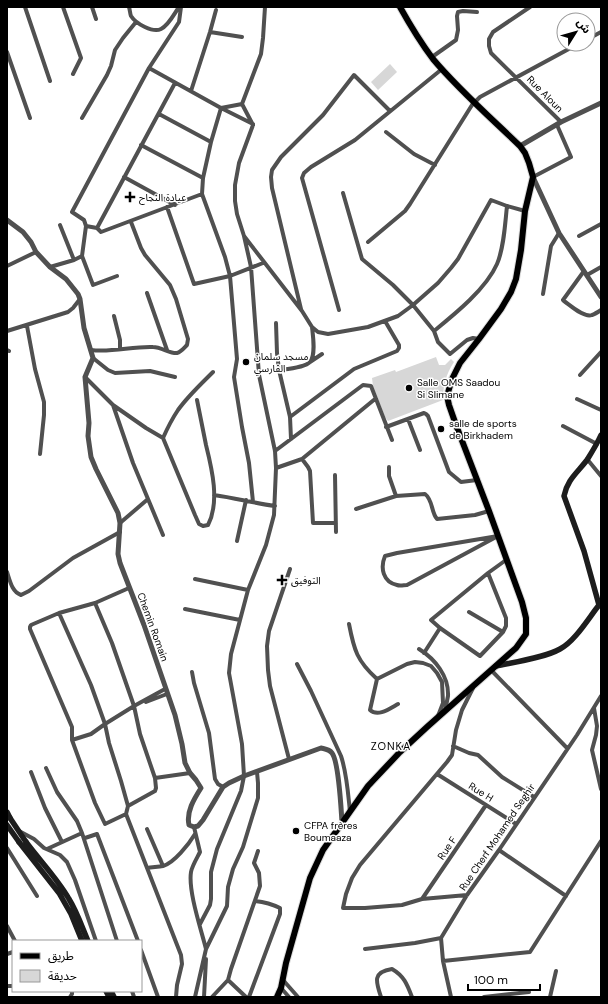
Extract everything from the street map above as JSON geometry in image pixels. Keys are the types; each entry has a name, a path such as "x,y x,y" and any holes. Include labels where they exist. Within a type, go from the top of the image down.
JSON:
{"main road":[{"path":"277,997 281,988 286,963 310,878 323,850 342,822 368,786 400,752 516,648 526,634 526,618 522,602 451,412 447,396 452,379 460,363 501,309 511,292 516,279 521,250 524,211 533,178 525,153 520,146 442,69 419,39 400,7"},
{"path":"494,668 549,654 560,649 581,630 600,608 584,551 564,496 565,488 587,459 601,436"},
{"path":"9,815 26,842 51,873 69,899 81,922 88,940"},
{"path":"7,825 60,893 71,914 82,940"}],"street":[{"path":"25,7 50,81"},
{"path":"63,7 81,58 73,74"},
{"path":"92,7 96,19"},
{"path":"129,7 136,22 150,29 160,30 168,23 180,7"},
{"path":"117,276 93,285 82,256 86,226 84,220 72,212 149,68 178,22 180,7"},
{"path":"242,104 261,54 264,7"},
{"name":"Rue Aloun","path":"530,7 496,29 489,39 489,46 491,53 516,77 559,124 571,156 533,178"},
{"path":"191,91 216,10"},
{"path":"432,57 456,40 458,30 458,12 477,12"},
{"path":"82,118 107,75 115,50 136,22"},
{"path":"210,32 242,37"},
{"path":"368,242 405,211 474,102 480,96 563,52"},
{"path":"7,53 30,118"},
{"path":"149,68 254,125"},
{"path":"339,310 302,178 304,173 355,140 442,69"},
{"path":"302,311 272,188 272,170 281,157 323,115 354,75 390,111"},
{"path":"97,228 175,83"},
{"path":"520,146 601,103"},
{"path":"221,108 242,104"},
{"path":"242,104 254,125"},
{"path":"221,108 211,142 203,178 202,194 225,257 230,276 237,359 234,377 249,463 253,502"},
{"path":"159,114 211,142"},
{"path":"200,924 210,905 211,872 217,849 241,791 244,776 242,744 229,673 230,654 248,590 266,545 275,506 275,451 259,375 251,267 236,208 235,185 238,163 254,125"},
{"path":"386,132 414,154 435,165"},
{"path":"141,145 203,178"},
{"path":"124,177 175,205"},
{"path":"533,178 559,233 601,297"},
{"path":"343,193 362,259 393,285 413,305 434,331 438,342 450,354 467,340 473,338 479,339"},
{"path":"86,226 97,228 101,232 202,194"},
{"path":"244,236 302,311 312,327 318,332 328,334 368,327 398,316 413,305 438,283 458,259 491,200 524,211"},
{"path":"434,331 482,287 497,264 501,249 507,206"},
{"path":"167,207 194,284 230,276 264,263"},
{"name":"Chemin Romain","path":"7,220 23,232 36,252 50,267 66,279 78,294 80,299 84,328 92,358 86,377 89,423 88,436 91,457 118,513 120,523 118,554 120,563 144,625 166,691 179,731 185,763 201,788 189,812 189,825 194,827"},
{"path":"91,350 100,351 154,347 175,353 180,352 187,345 188,339 176,299 170,285 145,255 130,222"},
{"path":"578,236 601,224"},
{"path":"60,225 74,260"},
{"path":"543,294 551,246 559,233"},
{"path":"7,266 36,252"},
{"path":"50,267 82,256"},
{"path":"601,267 585,273 564,300 564,302 583,315 593,315 601,310"},
{"path":"147,293 167,350"},
{"path":"7,332 68,312 80,299"},
{"path":"114,316 120,340 120,349"},
{"path":"290,417 354,369 397,351 399,345 385,321"},
{"path":"276,323 279,370 290,417 291,439"},
{"path":"27,326 35,369 44,402 40,454"},
{"path":"310,362 313,354 312,327"},
{"path":"580,375 601,352"},
{"path":"279,370 300,367 322,354"},
{"path":"92,358 108,370 115,373 150,371 175,377"},
{"path":"163,438 178,409 213,372"},
{"path":"86,377 113,405 163,438 199,524 203,526 208,525 212,518 214,495 213,477 197,400"},
{"path":"275,451 363,385 371,386 392,440"},
{"path":"276,468 302,459 375,399"},
{"path":"577,399 601,410"},
{"path":"113,405 133,463 163,535"},
{"path":"386,427 424,413 426,414 449,472 461,482 477,480"},
{"path":"408,419 420,450"},
{"path":"563,426 596,444"},
{"path":"302,459 310,471 312,523 336,524"},
{"path":"587,459 601,476"},
{"path":"389,466 389,476 396,496"},
{"path":"335,475 336,532"},
{"path":"356,509 396,496 425,494 429,499 437,519 475,515 489,511"},
{"path":"214,495 275,506"},
{"path":"120,523 148,499"},
{"path":"237,541 246,500"},
{"path":"7,572 16,592 21,595 29,592 73,558 99,542 120,532"},
{"path":"498,536 407,585 397,585 389,581 383,572 382,564 385,556 498,536"},
{"path":"488,573 506,618 506,626 503,632 480,656 431,620 488,573 506,560"},
{"path":"289,759 270,686 267,646 269,631 290,569"},
{"path":"195,579 248,590"},
{"path":"126,814 105,824 94,803 72,740 72,727 30,627 32,624 59,613 95,603 129,588"},
{"path":"95,603 112,643 134,706 140,734 156,788 154,791 128,806"},
{"path":"185,608 240,620"},
{"path":"469,612 503,632"},
{"path":"59,613 91,685 105,724 108,743 128,806 126,814 181,955 182,964 176,997"},
{"path":"349,624 357,656 376,679"},
{"path":"424,653 440,628"},
{"path":"419,649 438,665 444,675 448,696 445,711"},
{"path":"376,679 414,662 431,666 442,682 443,703 437,718"},
{"path":"297,664 341,756 344,766 350,812"},
{"path":"494,668 567,748"},
{"path":"192,672 209,733 215,780 223,787"},
{"path":"376,679 370,710 372,712 381,713 398,704"},
{"path":"467,895 422,899 402,905 343,908 352,878 360,865 452,755 456,730 462,710 474,686"},
{"path":"72,740 91,734 134,706 166,691"},
{"name":"Rue Cherf Mohamed Seghir","path":"441,938 467,895 499,850 601,696"},
{"path":"594,708 597,726 592,750 601,789"},
{"path":"453,746 478,755 502,777 534,797"},
{"path":"204,997 206,951 190,883 191,871 200,852 194,827 198,826 203,820 223,787 228,783 244,776 289,759 321,748 328,750 333,753 337,770 342,822"},
{"path":"46,768 56,792 77,821 85,838 117,940"},
{"path":"31,772 45,808 62,842"},
{"path":"195,997 206,951 227,906 228,887 243,847 258,798 256,772"},
{"path":"154,778 190,773"},
{"name":"Rue H","path":"437,774 516,824"},
{"name":"Rue F","path":"422,899 486,805"},
{"path":"7,825 34,838 44,848 60,856 67,862 75,880 96,940"},
{"path":"147,829 163,866"},
{"path":"47,850 82,833"},
{"path":"85,838 97,834 138,940"},
{"path":"146,868 168,864 180,853 195,834"},
{"path":"443,961 530,952 601,841"},
{"path":"7,848 9,856 37,896"},
{"path":"499,850 566,896"},
{"path":"212,997 228,980 260,886 259,873 254,863 258,851"},
{"path":"228,980 248,997 280,914 280,908 264,902 255,901"},
{"path":"8,929 14,940"},
{"path":"365,949 415,943 441,938 443,961 451,997"},
{"path":"142,953 158,997"},
{"path":"381,997 376,981 377,976 385,970 392,969 402,976 412,997"},
{"path":"550,997 556,972"},
{"path":"283,980 298,997"},
{"path":"281,988 289,997"},
{"path":"484,997 529,992"}],"green space":[{"path":"390,64 397,72 378,90 371,82"},
{"name":"Salle OMS Saadou Si Slimane","path":"436,357 439,365 445,365 451,359 454,362 446,380 443,400 388,421 373,386 372,378 395,370 396,372"}],"place":[{"name":"عيادة النجاح","path":"130,197"},
{"name":"مسجد سلمان الفارسي","path":"246,362"},
{"name":"Salle OMS Saadou Si Slimane","path":"409,388"},
{"name":"salle de sports de Birkhadem","path":"441,429"},
{"name":"التوفيق","path":"282,580"},
{"name":"CFPA frères Boumaaza","path":"296,831"}],"district":[{"name":"ZONKA","path":"391,746"}]}
